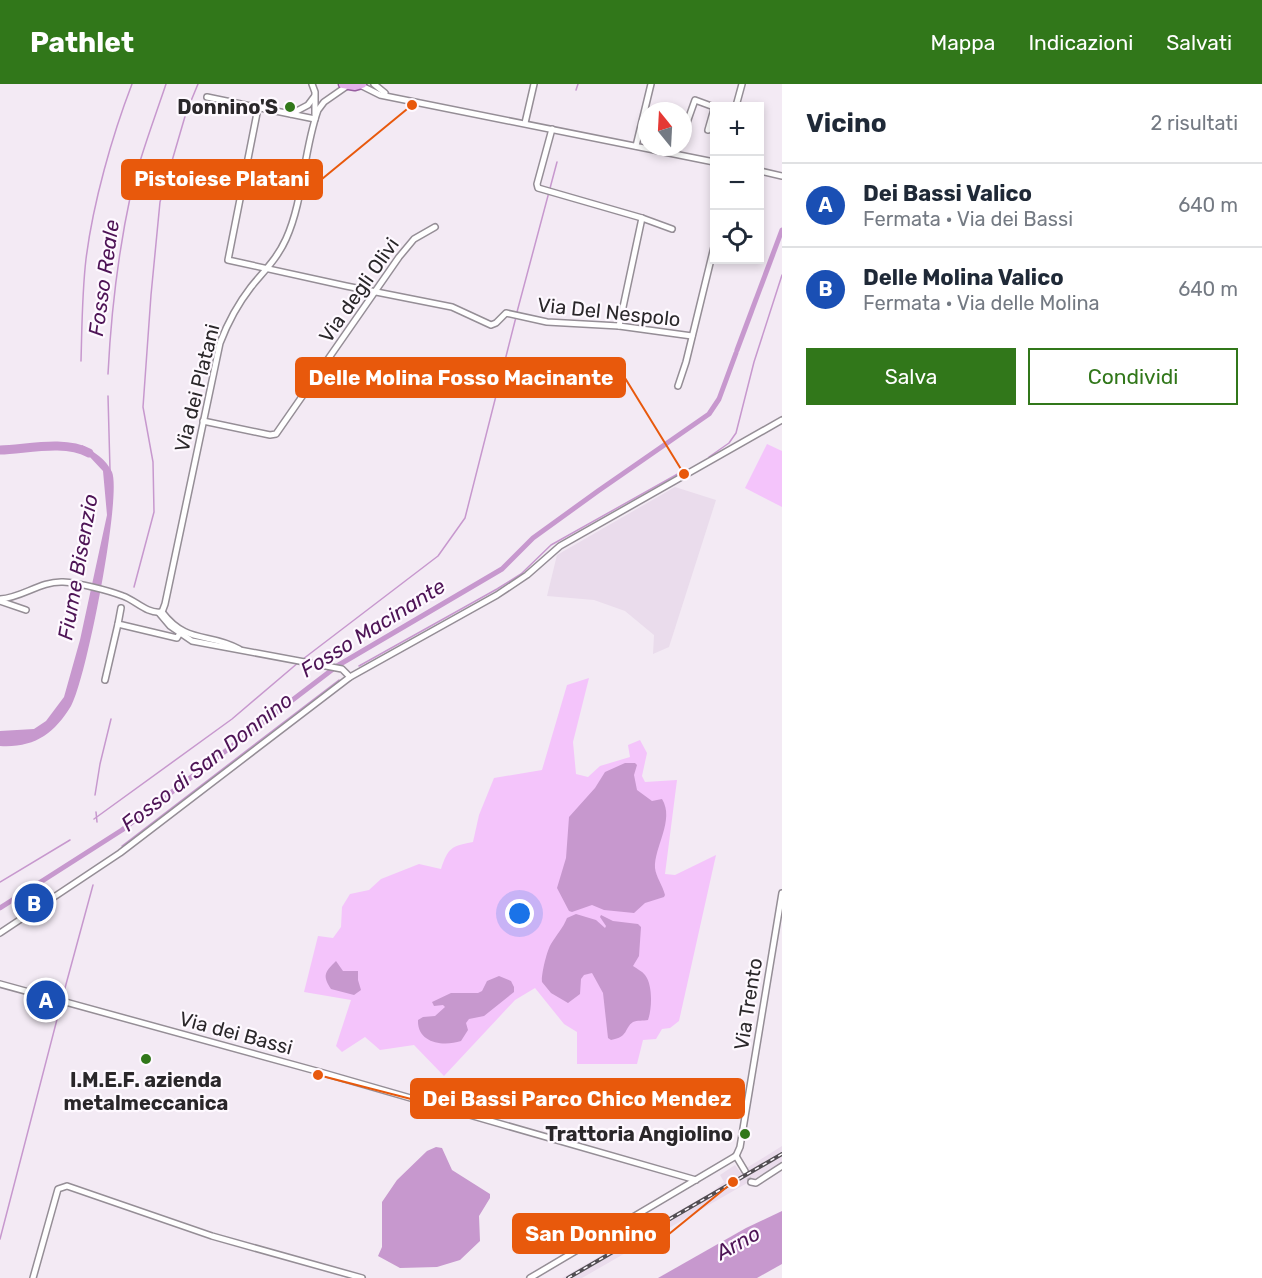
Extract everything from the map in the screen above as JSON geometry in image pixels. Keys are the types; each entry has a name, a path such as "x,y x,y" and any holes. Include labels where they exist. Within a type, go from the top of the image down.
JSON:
{"main road":[{"path":"346,85 361,85"}],"street":[{"name":"Via dei Platani","path":"312,84 315,96 315,119"},
{"name":"Via dei Platani","path":"332,95 336,84"},
{"path":"374,84 389,96"},
{"path":"525,123 534,84"},
{"path":"636,146 651,84"},
{"path":"737,102 742,84"},
{"name":"Via dei Platani","path":"160,612 165,604 219,346 238,304 268,269 283,246 292,223 315,119 320,106 346,85"},
{"path":"361,85 377,94 710,161"},
{"path":"289,114 308,105 315,96"},
{"path":"207,97 315,119"},
{"path":"692,108 695,100 710,106"},
{"path":"258,108 228,260 375,292"},
{"path":"708,130 710,123"},
{"path":"552,129 537,183 539,189 642,218 672,229"},
{"path":"764,172 782,176"},
{"path":"619,326 642,218"},
{"name":"Via degli Olivi","path":"203,421 275,435 411,242 421,233 435,227"},
{"path":"678,386 710,263"},
{"name":"Via Del Nespolo","path":"375,292 455,308 486,323 494,324 503,314 508,314 553,322 619,326 692,336"},
{"path":"0,933 120,853 350,677 497,596 560,546 782,420"},
{"path":"0,600 10,599 52,583 78,585 123,596 150,611 160,612 180,632 230,644 244,652 338,668 346,671 350,677"},
{"path":"0,600 26,610"},
{"path":"105,680 121,608"},
{"path":"118,624 177,638 180,632"},
{"name":"Via Trento","path":"736,1156 740,1147 782,893"},
{"name":"Via dei Bassi","path":"0,984 321,1072 696,1180"},
{"path":"530,1278 736,1156 745,1171"},
{"path":"751,1182 756,1183 782,1166"},
{"path":"33,1278 58,1189 67,1186 212,1236 362,1278"}],"shaded area":[{"path":"767,444 782,451 782,507 745,488"},
{"path":"675,487 716,500 669,647 653,654 654,635 625,611 594,600 547,596 557,555"},
{"path":"589,678 573,742 576,774 588,777 600,766 630,757 628,745 640,740 647,753 642,776 645,782 677,780 665,874 675,875 716,855 679,1021 670,1028 662,1029 656,1039 643,1040 637,1064 577,1064 577,1032 564,1024 535,988 515,1000 444,1076 414,1045 380,1050 365,1037 342,1052 336,1046 351,1000 304,992 318,936 333,938 341,927 342,907 350,894 369,890 381,879 419,864 441,869 451,849 473,842 479,815 494,778 542,770 567,685"},
{"path":"782,1146 782,1163 582,1278 562,1278 712,1192 724,1182 720,1175 735,1165 740,1172"}],"water":[{"path":"82,445 106,463 112,472 114,488 101,589 85,662 71,706 58,724 33,742 0,746 0,731 34,729 46,721 64,697 80,640 107,515 103,471 88,455 78,451"},
{"path":"625,763 637,765 634,775 637,790 652,801 662,799 665,807 665,825 655,868 665,895 645,903 634,913 604,910 592,905 569,911 557,888 566,858 569,817 595,788 605,772"},
{"path":"576,914 596,920 605,928 601,915 613,921 638,924 641,927 639,956 633,966 648,979 651,1004 648,1020 633,1022 617,1039 608,1038 603,993 592,973 584,975 581,979 580,994 568,1003 551,993 542,982 549,947 567,918"},
{"path":"336,961 343,971 358,971 361,990 354,995 331,989 328,984 326,974"},
{"path":"499,976 511,981 514,992 484,1016 469,1019 466,1023 468,1030 461,1041 439,1043 422,1034 418,1020 435,1016 445,1007 443,1005 434,1006 432,1002 451,993 478,993 482,991 487,981"},
{"path":"436,1147 442,1148 452,1170 490,1194 479,1216 480,1241 460,1260 437,1267 400,1268 378,1256 382,1247 382,1202 397,1180 427,1151"},
{"name":"Arno","path":"782,1211 782,1264 757,1278 658,1278 746,1228"}],"waterway":[{"path":"81,361 86,259 93,215 117,125 132,84"},
{"name":"Fosso Reale","path":"108,374 116,283 126,216 139,165 166,84"},
{"path":"134,587 154,512 153,462 143,407 160,202 186,113 198,84"},
{"path":"576,90 578,84"},
{"path":"517,312 557,162"},
{"name":"Fosso Macinante","path":"737,350 782,230"},
{"name":"Fosso di San Donnino","path":"709,457 729,443 736,433 754,362 782,275"},
{"path":"303,659 438,556 465,518 516,317"},
{"name":"Fosso Macinante","path":"0,908 122,830 337,666 502,569 533,538 709,414 719,399 736,353"},
{"path":"108,396 110,470"},
{"name":"Fiume Bisenzio","path":"0,450 57,446 89,453"},
{"name":"Fosso di San Donnino","path":"359,666 497,589 521,574 551,545 683,471"},
{"path":"94,819 232,719 299,662"},
{"name":"Fosso di San Donnino","path":"122,846 339,680"},
{"path":"95,795 111,719"},
{"path":"96,812 97,822"},
{"path":"0,882 70,840"},
{"path":"62,999 93,885"},
{"path":"0,1239 61,1004"}],"tunnel":[{"path":"745,1171 751,1182"}],"railway":[{"path":"568,1278 782,1154"}],"place":[{"name":"Pistoiese Platani","path":"412,105"},
{"name":"Donnino'S","path":"290,107"},
{"name":"Delle Molina Fosso Macinante","path":"684,474"},
{"name":"Delle Molina Valico","path":"34,903"},
{"name":"Dei Bassi Valico","path":"46,1000"},
{"name":"I.M.E.F. azienda metalmeccanica","path":"146,1059"},
{"name":"Dei Bassi Parco Chico Mendez","path":"318,1075"},
{"name":"Trattoria Angiolino","path":"745,1134"},
{"name":"San Donnino","path":"733,1182"}]}
